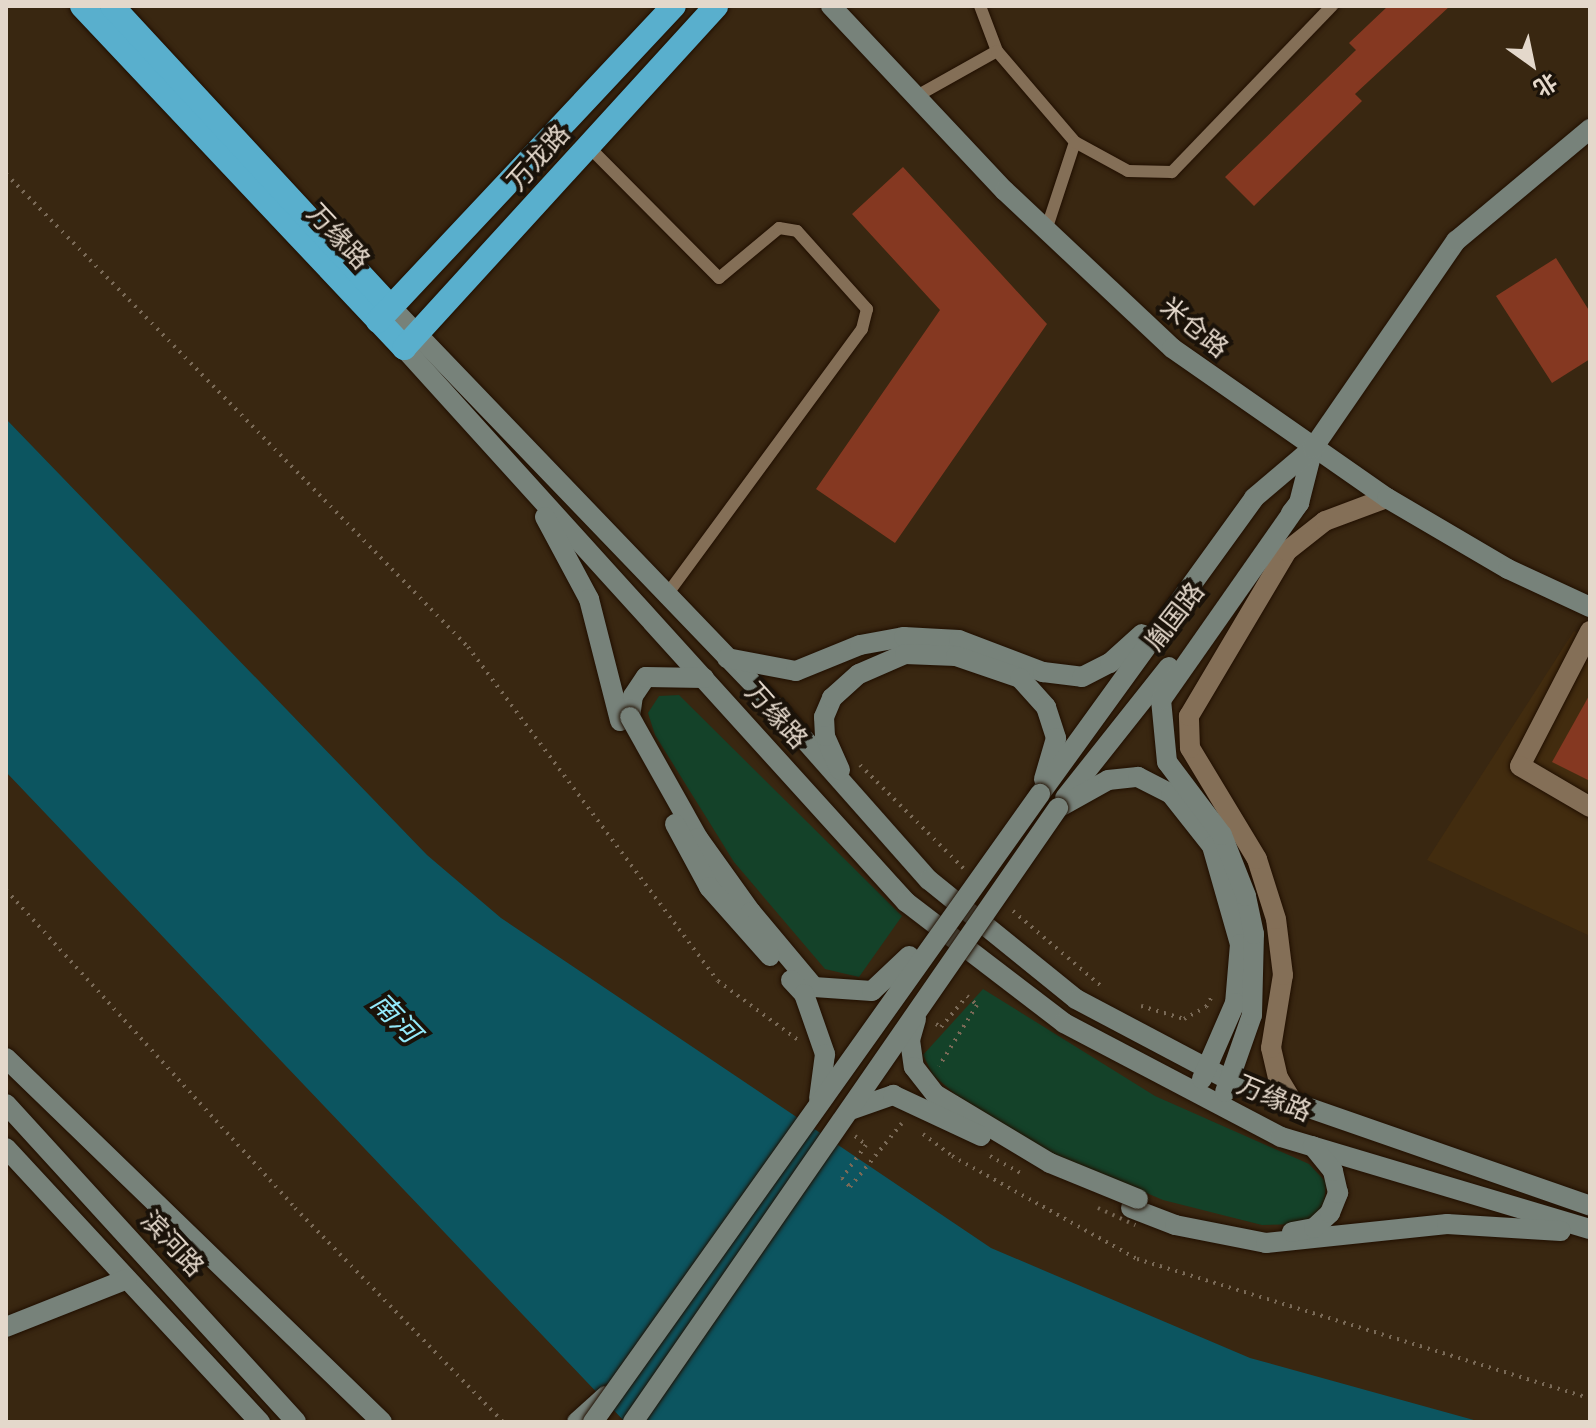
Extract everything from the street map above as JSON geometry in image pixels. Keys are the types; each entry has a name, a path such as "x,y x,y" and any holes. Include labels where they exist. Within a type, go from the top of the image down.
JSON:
{"highway":[{"name":"万缘路","path":"82,6 384,313"},
{"name":"万缘路","path":"112,6 410,342"},
{"name":"万龙路","path":"384,313 674,6"},
{"name":"万龙路","path":"410,342 716,6"}],"street":[{"name":"米仓路","path":"831,6 915,97 1046,230 1172,348 1387,498 1508,569 1590,607"},
{"name":"胤国路","path":"1040,794 1254,498 1313,448 1456,241 1590,129"},
{"name":"万缘路","path":"410,342 530,489 906,902 1064,1023 1220,1107 1313,1146 1590,1232"},
{"name":"万缘路","path":"410,342 725,657 929,880 1076,999 1229,1080 1295,1106 1590,1206"},
{"name":"胤国路","path":"663,1378 853,1119 918,1008 1058,808 1299,503 1313,448"},
{"path":"530,489 589,599 625,719 709,887 804,994 825,1054 818,1101"},
{"path":"725,657 796,671 860,645 904,637 959,640 1043,672 1082,677 1132,647 1254,498"},
{"path":"1295,1106 1278,1078 1271,1048 1283,975 1276,919 1257,859 1190,748 1189,716 1287,551 1325,521 1387,498"},
{"path":"1220,1107 1252,1015 1254,934 1246,896 1222,835 1167,762 1161,700 1299,503"},
{"path":"1590,631 1520,766 1590,807"},
{"path":"593,1422 609,1393 1040,794 1056,738 1046,707 1020,678 956,656 905,654 859,674 832,698 824,717 825,736 847,788"},
{"path":"625,719 633,696 646,677 704,678"},
{"path":"625,719 698,838 751,912 814,987 852,994 872,991 900,969 1040,794"},
{"path":"1058,808 1108,780 1138,777 1171,794 1212,846 1240,944 1235,1003 1195,1094"},
{"path":"918,1008 910,1040 914,1067 935,1094 1135,1210 1191,1217 1278,1235 1314,1228 1330,1213 1338,1193 1333,1171 1313,1146"},
{"path":"6,1058 382,1422"},
{"path":"853,1119 893,1095 1135,1210 1175,1225 1266,1243 1447,1224 1508,1224 1590,1232"},
{"name":"滨河路","path":"6,1104 296,1422"},
{"path":"6,1148 260,1422"},
{"path":"6,1327 127,1279"},
{"path":"633,1422 663,1378"},
{"path":"643,1422 663,1378"},
{"path":"577,1422 609,1393"}],"lane":[{"path":"980,6 997,51 1075,142 1128,171 1172,172 1332,6"},
{"path":"915,97 997,51"},
{"path":"1046,230 1075,142"},
{"path":"588,146 719,278 779,228 797,231 867,309 862,329 665,597"}],"path":[{"path":"858,762 930,841 977,880"},
{"path":"6,890 295,1208 503,1422"},
{"path":"1011,909 1104,988"},
{"path":"1132,1002 1161,1016 1184,1019 1206,1007 1215,991"},
{"path":"844,1147 853,1119"},
{"path":"976,1149 1030,1179"},
{"path":"1096,1207 1135,1210"}],"shaded area":[{"path":"1574,631 1590,638 1590,936 1427,860"}],"green space":[{"path":"679,695 902,916 859,977 825,969 734,862 655,735 648,713 659,696"},
{"path":"983,989 1155,1096 1309,1164 1326,1182 1324,1205 1305,1224 1262,1225 1163,1200 1050,1152 955,1094 933,1075 923,1055"}],"water":[{"name":"南河","path":"6,419 427,855 501,918 991,1248 1250,1358 1481,1422 625,1422 6,772"}],"building":[{"path":"1388,6 1450,6 1355,94 1362,101 1254,206 1225,177 1356,50 1349,43"},
{"path":"903,167 1047,324 895,543 816,489 940,310 852,214"},
{"path":"1556,258 1590,312 1590,359 1552,383 1496,296"},
{"path":"1590,694 1590,781 1552,762"}]}
